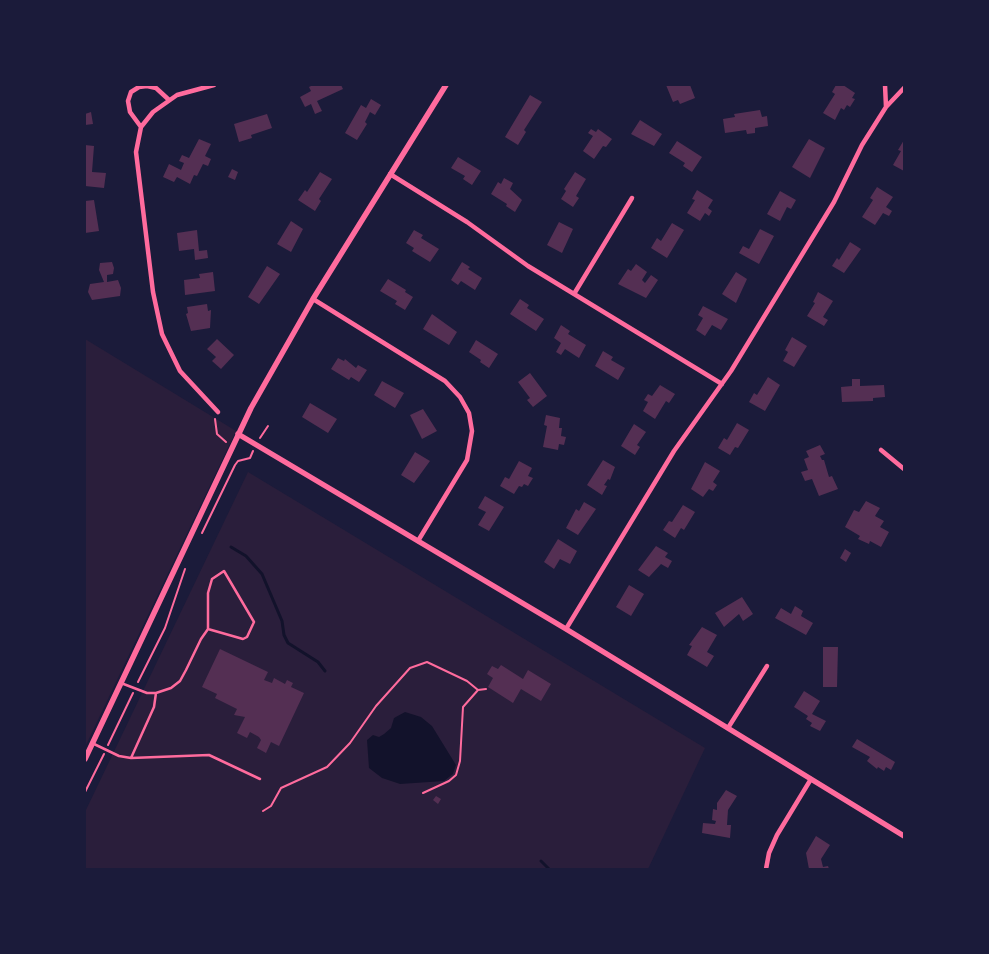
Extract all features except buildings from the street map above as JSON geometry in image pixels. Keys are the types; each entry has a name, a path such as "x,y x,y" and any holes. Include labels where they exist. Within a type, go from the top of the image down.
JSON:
{"street":[{"path":"214,85 185,92 168,99 153,112 141,127 136,143 138,181 159,324 166,346 180,371 218,412"},
{"path":"85,759 231,447 313,300 446,85"},
{"path":"885,85 886,106"},
{"path":"141,127 130,112 128,101 130,92 139,87 147,86 156,88 168,99"},
{"path":"566,629 674,451 722,384 822,222 886,106 904,88"},
{"path":"390,174 467,222 528,266 722,384"},
{"path":"574,294 632,198"},
{"path":"313,300 445,381 460,397 469,413 472,431 467,460 418,541"},
{"path":"238,434 566,629 904,836"},
{"path":"881,450 904,469"},
{"path":"728,728 766,666"},
{"path":"766,869 769,853 777,835 811,779"}],"lane":[{"path":"120,682 135,689 156,693 171,688 180,681 208,629 209,587 212,579 224,572 254,622 247,637 243,638 208,629"},
{"path":"130,758 154,707 156,693"},
{"path":"92,743 130,758 209,755 260,779"}],"path":[{"path":"218,412 215,419 217,434 231,447"},
{"path":"263,433 268,426"},
{"path":"200,537 235,465 243,459 250,458 252,454"},
{"path":"85,792 164,628 185,567"},
{"path":"263,811 271,806 281,788 327,767 350,743 376,706 410,668 427,662 467,681 478,690"},
{"path":"423,793 449,781 456,775 460,761 463,706 478,690 486,689"}],"shaded area":[{"path":"85,339 236,431 85,747"},
{"path":"248,472 705,748 648,869 85,869 85,812"},
{"path":"405,712 421,717 432,726 456,765 453,774 444,781 400,784 382,778 369,768 367,740 373,735 379,737 384,734 391,728 394,718"}],"waterway":[{"path":"231,547 246,556 262,574 282,621 284,635 288,643 318,662 325,671"},
{"path":"541,861 549,869"}]}
